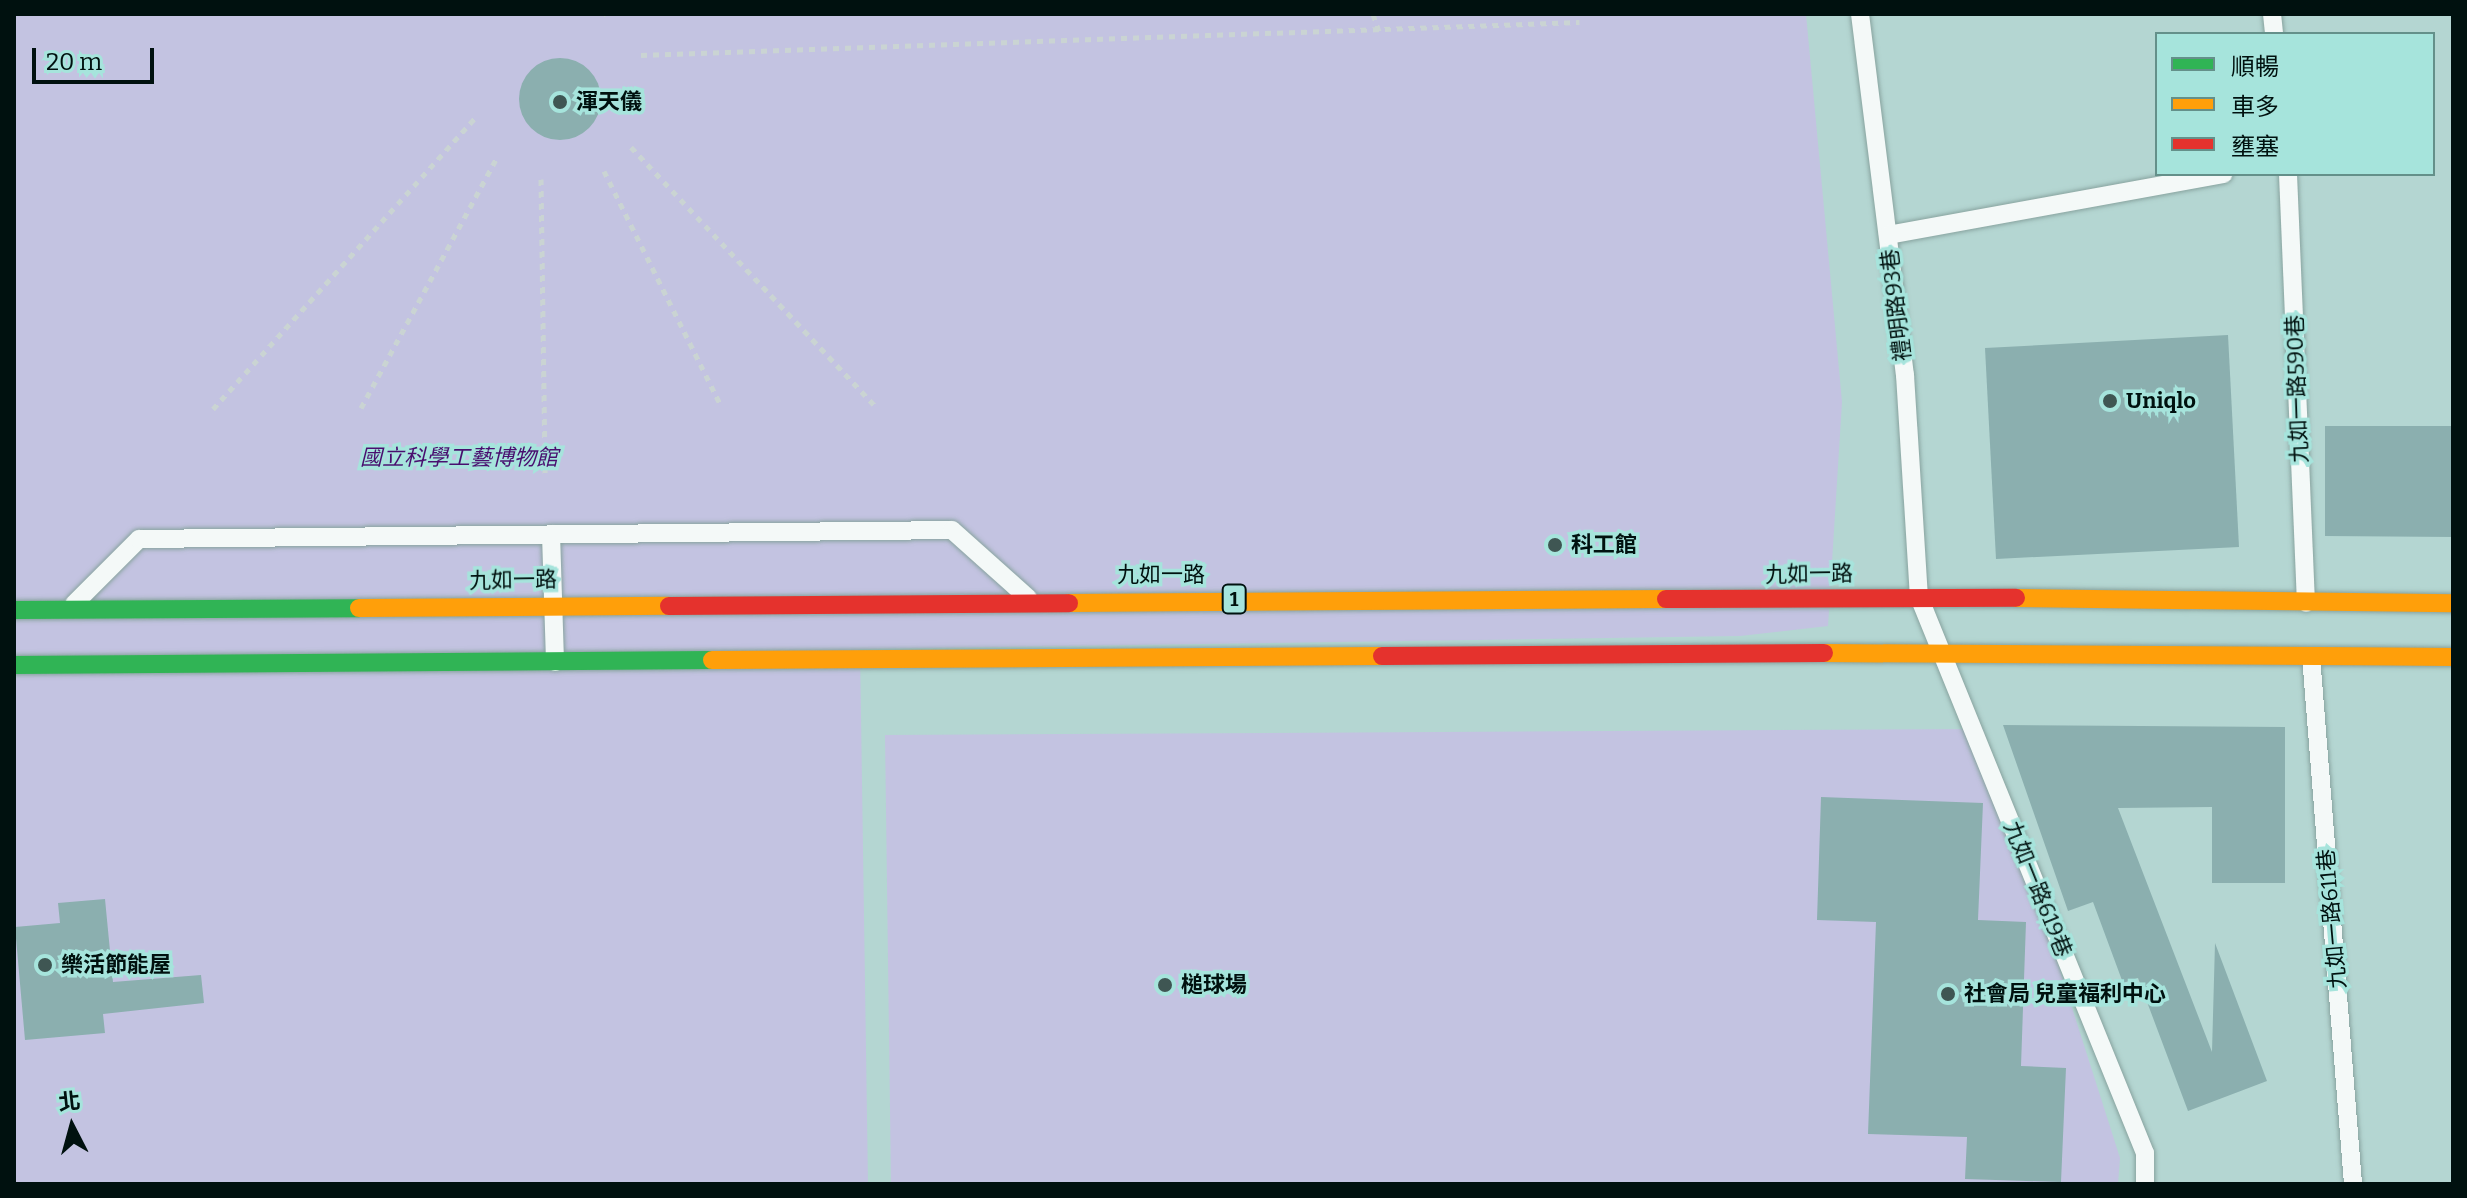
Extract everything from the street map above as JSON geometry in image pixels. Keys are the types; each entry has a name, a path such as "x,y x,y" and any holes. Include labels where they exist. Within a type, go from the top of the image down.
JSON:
{"main road":[{"name":"九如一路","path":"14,610 1030,600 1919,597 2453,603"},
{"path":"14,665 1940,654 2453,657"}],"lane":[{"name":"禮明路93巷","path":"1860,14 1888,235 1919,597"},
{"path":"1888,235 2213,176"},
{"name":"九如一路590巷","path":"2288,176 2306,603"},
{"path":"69,609 139,539 952,530 1030,600"},
{"path":"551,534 555,662"},
{"name":"九如一路619巷","path":"1919,597 2145,1153 2145,1184"},
{"name":"九如一路611巷","path":"2311,654 2353,1184"}],"path":[{"path":"1373,14 1379,31"},
{"path":"641,55 1579,22"},
{"path":"213,409 476,117"},
{"path":"631,147 875,406"},
{"path":"361,408 498,156"},
{"path":"604,171 721,406"},
{"path":"541,179 545,474"}],"green space":[{"name":"國立科學工藝博物館","path":"14,14 1806,14 1842,402 1828,626 1740,636 860,649 868,1184 14,1184"},
{"path":"1983,729 2120,1158 2118,1184 891,1184 885,735"}],"building":[{"name":"渾天儀","path":"560,58 576,62 589,70 597,83 601,99 597,115 589,128 576,136 560,140 544,136 531,128 523,115 519,99 523,83 531,70 544,62"},
{"name":"Uniqlo","path":"2228,335 2239,547 1996,559 1985,348"},
{"path":"2325,426 2453,426 2453,537 2325,536"},
{"path":"2003,725 2285,727 2285,883 2212,883 2212,807 2118,808 2212,1052 2215,943 2267,1081 2188,1111 2138,978 2123,983 2093,902 2068,911"},
{"name":"社會局 兒童福利中心","path":"1821,797 1983,803 1978,920 2026,922 2021,1066 2066,1068 2061,1182 1965,1179 1967,1137 1868,1134 1876,922 1817,920"},
{"name":"樂活節能屋","path":"105,899 113,982 201,975 204,1003 103,1014 105,1033 25,1040 15,927 60,923 58,903"}],"traffic: fast":[{"path":"14,610 359,608"},
{"path":"14,665 712,660"}],"traffic: slow":[{"path":"2016,598 2453,603"},
{"path":"1069,603 1666,599"},
{"path":"359,608 669,606"},
{"path":"1824,653 2453,657"},
{"path":"712,660 1382,656"}],"traffic: jam":[{"path":"1666,599 2016,598"},
{"path":"669,606 1069,603"},
{"path":"1382,656 1824,653"}],"place":[{"name":"渾天儀","path":"560,102"},
{"name":"Uniqlo","path":"2110,401"},
{"name":"科工館","path":"1555,545"},
{"name":"樂活節能屋","path":"45,965"},
{"name":"槌球場","path":"1165,985"},
{"name":"社會局 兒童福利中心","path":"1948,994"}]}
